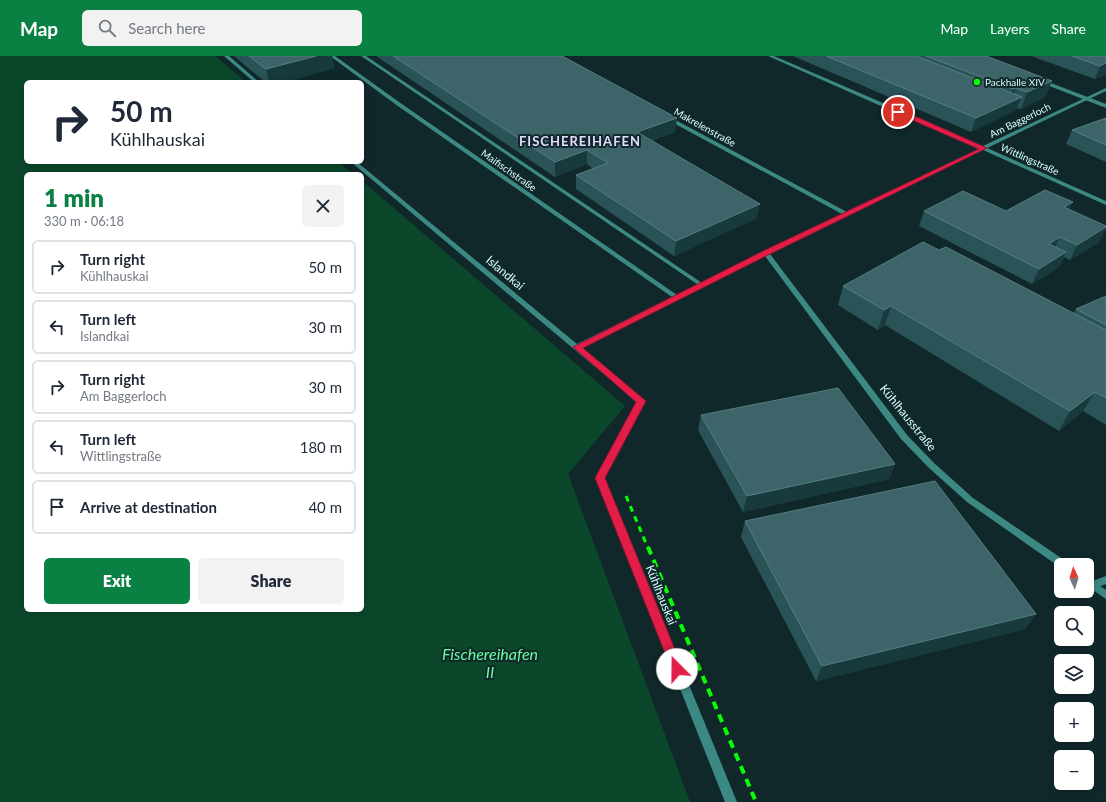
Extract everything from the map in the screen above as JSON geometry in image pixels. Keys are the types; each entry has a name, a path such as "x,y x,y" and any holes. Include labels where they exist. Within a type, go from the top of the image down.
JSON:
{"street":[{"path":"226,56 255,80"},
{"name":"Maifischstraße","path":"332,56 676,298"},
{"path":"363,56 702,285"},
{"name":"Wittlingstraße","path":"770,56 984,148 1106,203"},
{"path":"1036,79 1106,106"},
{"name":"Am Baggerloch","path":"577,347 766,253 1106,89"},
{"name":"Makrelenstraße","path":"665,116 846,214"},
{"name":"Islandkai","path":"356,164 641,401"},
{"name":"Kühlhausstraße","path":"766,253 904,437 931,465 970,500 1054,558"},
{"name":"Kühlhauskai","path":"641,401 600,478 730,802"},
{"path":"1094,582 1106,580"},
{"path":"1094,586 1106,595"}],"water":[{"name":"Fischereihafen II","path":"0,56 215,56 244,80 24,80 24,164 341,164 351,172 24,172 24,612 364,612 364,183 625,406 568,474 690,802 0,802"}],"building":[{"path":"249,56 316,56 266,69"},
{"path":"393,56 562,56 677,118 637,132 760,204 676,241 576,175 608,163 587,150 555,162"},
{"path":"826,56 916,56 1022,97 976,118"},
{"path":"926,56 986,56 1052,81 1027,92 1016,88 1013,89"},
{"path":"1072,56 1106,56 1106,63 1100,66"},
{"path":"1106,118 1106,145 1072,130"},
{"path":"1045,190 1073,202 1064,207 1106,227 1077,245 1060,237 1049,244 1066,252 1039,269 924,211 963,191 1006,211"},
{"path":"923,242 939,250 946,247 1106,330 1106,398 1095,392 1070,411 891,306 884,310 843,286"},
{"path":"1106,296 1106,325 1076,309"},
{"path":"838,388 895,464 747,496 701,415"},
{"path":"935,481 1036,614 822,666 745,521"}],"railway":[{"path":"626,496 648,548"},
{"path":"648,547 756,802"}],"place":[{"name":"Packhalle XIV","path":"977,82"}],"district":[{"name":"FISCHEREIHAFEN","path":"580,141"}],"route":[{"path":"677,669 600,478 641,401 577,347 766,253 984,148 898,112"}]}
